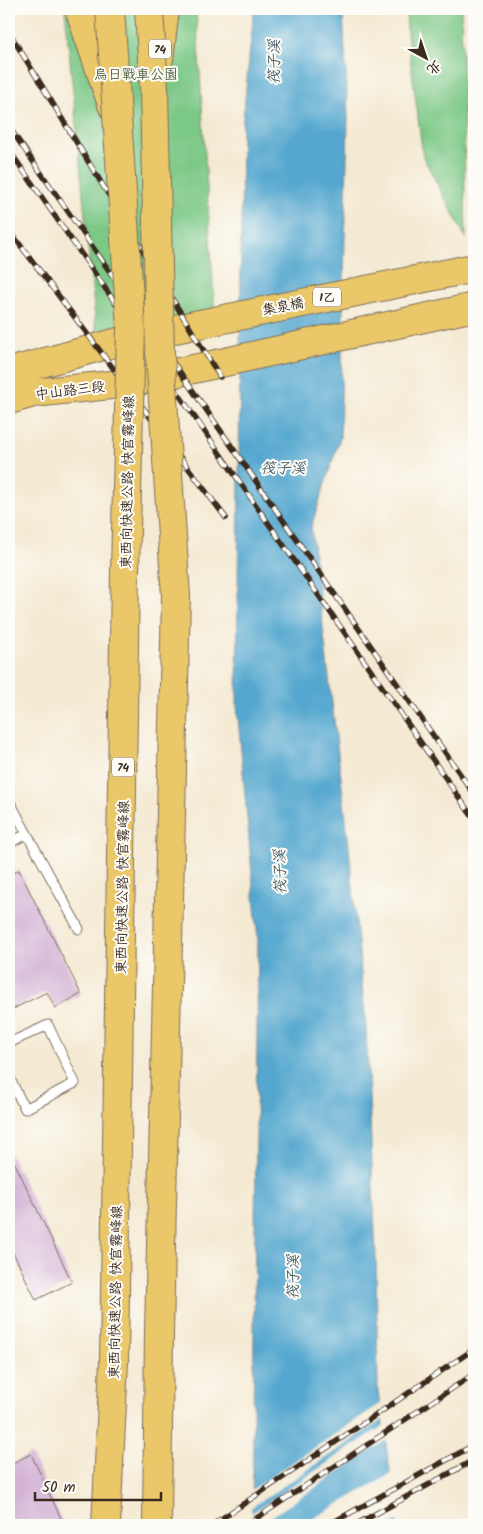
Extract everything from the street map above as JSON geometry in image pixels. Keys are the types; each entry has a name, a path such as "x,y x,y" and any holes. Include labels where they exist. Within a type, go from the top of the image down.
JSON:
{"main road":[{"name":"74","path":"79,9 116,115"},
{"name":"東西向快速公路 快官霧峰線","path":"106,1525 114,1362 125,571 131,328 110,9"},
{"name":"74","path":"148,9 154,90 160,354 176,596 159,1332 157,1525"},
{"name":"74","path":"154,90 165,9"},
{"name":"集泉橋","path":"12,371 180,327 474,268"},
{"name":"中山路三段","path":"9,400 33,393 130,383 474,307"}],"lane":[{"path":"9,800 79,930"},
{"path":"9,843 27,834"},
{"path":"9,1043 48,1025 75,1083 25,1110 9,1077"}],"green space":[{"name":"烏日戰車公園","path":"65,9 196,9 215,317 98,350"},
{"path":"406,9 461,9 466,238 423,157 407,32"}],"water":[{"name":"筏子溪","path":"254,9 343,9 348,118 340,438 311,527 348,837 366,1026 376,1257 378,1391 398,1525 252,1525 258,940 237,706 242,129"}],"pier":[{"path":"383,1402 385,1418 249,1509 250,1491"},
{"path":"386,1424 388,1439 259,1525 249,1525 249,1515"},
{"path":"393,1473 400,1519 388,1525 302,1525"}],"building":[{"path":"19,870 81,994 55,1008 47,992 9,1011 9,875"},
{"path":"9,1151 72,1282 36,1300 9,1244"},
{"path":"31,1454 64,1525 9,1525 9,1465"}],"railway":[{"path":"9,32 220,377"},
{"path":"9,127 474,794"},
{"path":"9,150 474,819"},
{"path":"9,230 226,518"},
{"path":"212,1525 474,1349"},
{"path":"246,1525 474,1374"},
{"path":"328,1525 474,1445"},
{"path":"355,1525 474,1460"}]}
